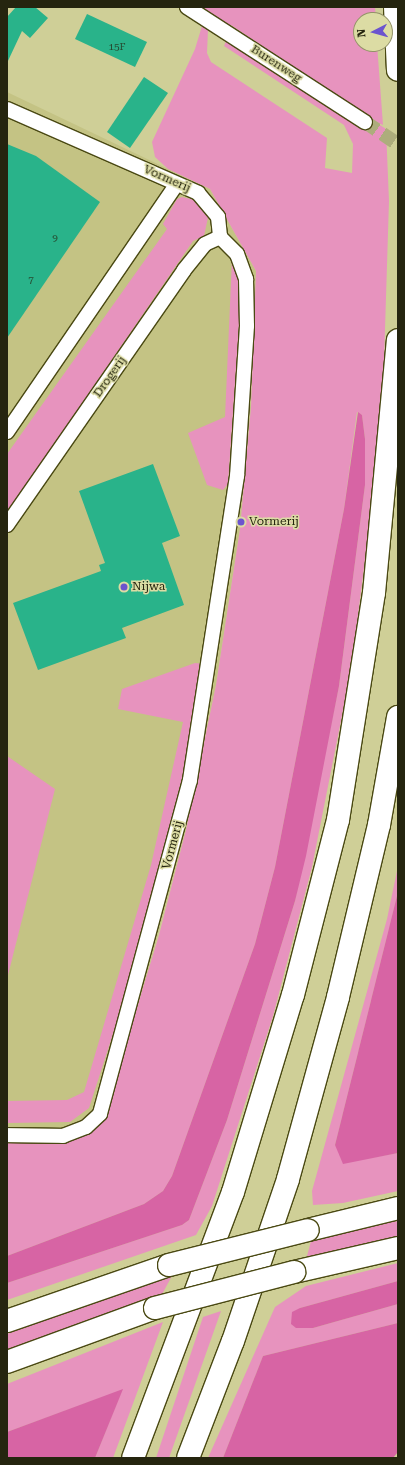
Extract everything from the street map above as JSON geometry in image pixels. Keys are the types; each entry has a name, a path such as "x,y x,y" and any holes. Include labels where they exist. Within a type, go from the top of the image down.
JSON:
{"highway":[{"path":"394,7 398,70"},
{"path":"133,1458 233,1192 293,995 338,820 374,593 398,340"},
{"path":"188,1458 233,1340 288,1179 344,975 379,824 398,717"},
{"path":"7,1321 169,1265 398,1208"},
{"path":"7,1362 155,1308 294,1272 398,1248"}],"street":[{"name":"Burenweg","path":"187,7 365,122"},
{"name":"Vormerij","path":"7,109 198,193 218,217 220,237 237,254 246,279 247,326 237,476 225,572 190,780 100,1114 86,1127 63,1136 7,1135"},
{"path":"7,432 176,184"},
{"name":"Drogerij","path":"7,525 184,270 205,244 220,237"}],"shaded area":[{"path":"195,7 375,7 375,12 353,12 353,52 378,52 383,125 374,121 386,129 389,201 382,426 351,670 312,867 273,1016 212,1206 196,1235 7,1300 7,1283 182,1225 189,1220 227,1120 295,901 339,686 365,485 365,439 362,415 357,412 344,509 275,867 255,944 172,1176 163,1191 144,1204 7,1256 7,1139 75,1138 95,1129 124,1051 159,935 186,830 216,685 240,529 251,407 256,271 210,189 168,169 155,157 152,142 195,49 202,26 208,30 207,53 211,62 327,138 325,168 352,173 353,144 344,125 224,46 226,41 362,126 368,118 231,25 229,28"},
{"path":"7,92 210,189 256,271 251,407 240,529 216,685 186,830 144,987 101,1119 95,1129 75,1138 7,1139"},
{"path":"182,197 199,201 209,213 204,236 193,241 7,513 7,454 167,229 163,224 177,199"},
{"path":"232,259 240,271 240,310 228,484 223,490 207,485 188,433 225,417"},
{"path":"358,412 362,415 365,439 365,485 339,686 306,856 295,901 227,1120 189,1220 182,1225 7,1283 7,1256 144,1204 163,1191 172,1176 255,944 275,867 344,509"},
{"path":"195,663 205,664 192,739 132,975 89,1108 70,1122 7,1123 7,1101 67,1100 84,1092 151,865 183,722 118,709 122,689"},
{"path":"7,756 55,789 7,979"},
{"path":"398,866 398,892 335,1145 348,1162 398,1153 398,1191 343,1203 313,1205 312,1191 387,919"},
{"path":"398,892 398,1153 343,1164 335,1145"},
{"path":"398,1221 398,1240 306,1260 311,1241 348,1230"},
{"path":"398,1263 398,1281 300,1308 296,1328 313,1328 398,1304 398,1323 263,1356 223,1458 208,1458 275,1307 306,1286"},
{"path":"173,1274 160,1298 7,1358 7,1334 56,1313"},
{"path":"398,1281 398,1304 313,1328 296,1328 291,1324 292,1312 300,1308"},
{"path":"221,1311 169,1458 156,1458 203,1317"},
{"path":"163,1322 113,1458 95,1458 122,1390 7,1432 7,1384"},
{"path":"398,1323 398,1452 393,1458 223,1458 263,1356"},
{"path":"123,1389 95,1458 7,1458 7,1432"}],"building":[{"path":"16,7 35,7 48,18 30,38 22,31 7,63 7,17"},
{"path":"87,14 147,42 135,67 75,39"},
{"path":"144,77 168,93 130,148 107,132"},
{"path":"7,144 36,156 100,202 7,338"},
{"path":"153,464 180,536 162,543 184,605 122,628 126,638 38,670 13,603 101,571 99,565 105,563 79,491"}],"tunnel":[{"path":"365,122 398,144"}],"place":[{"name":"Vormerij","path":"241,522"},
{"name":"Nijwa","path":"124,587"}]}
